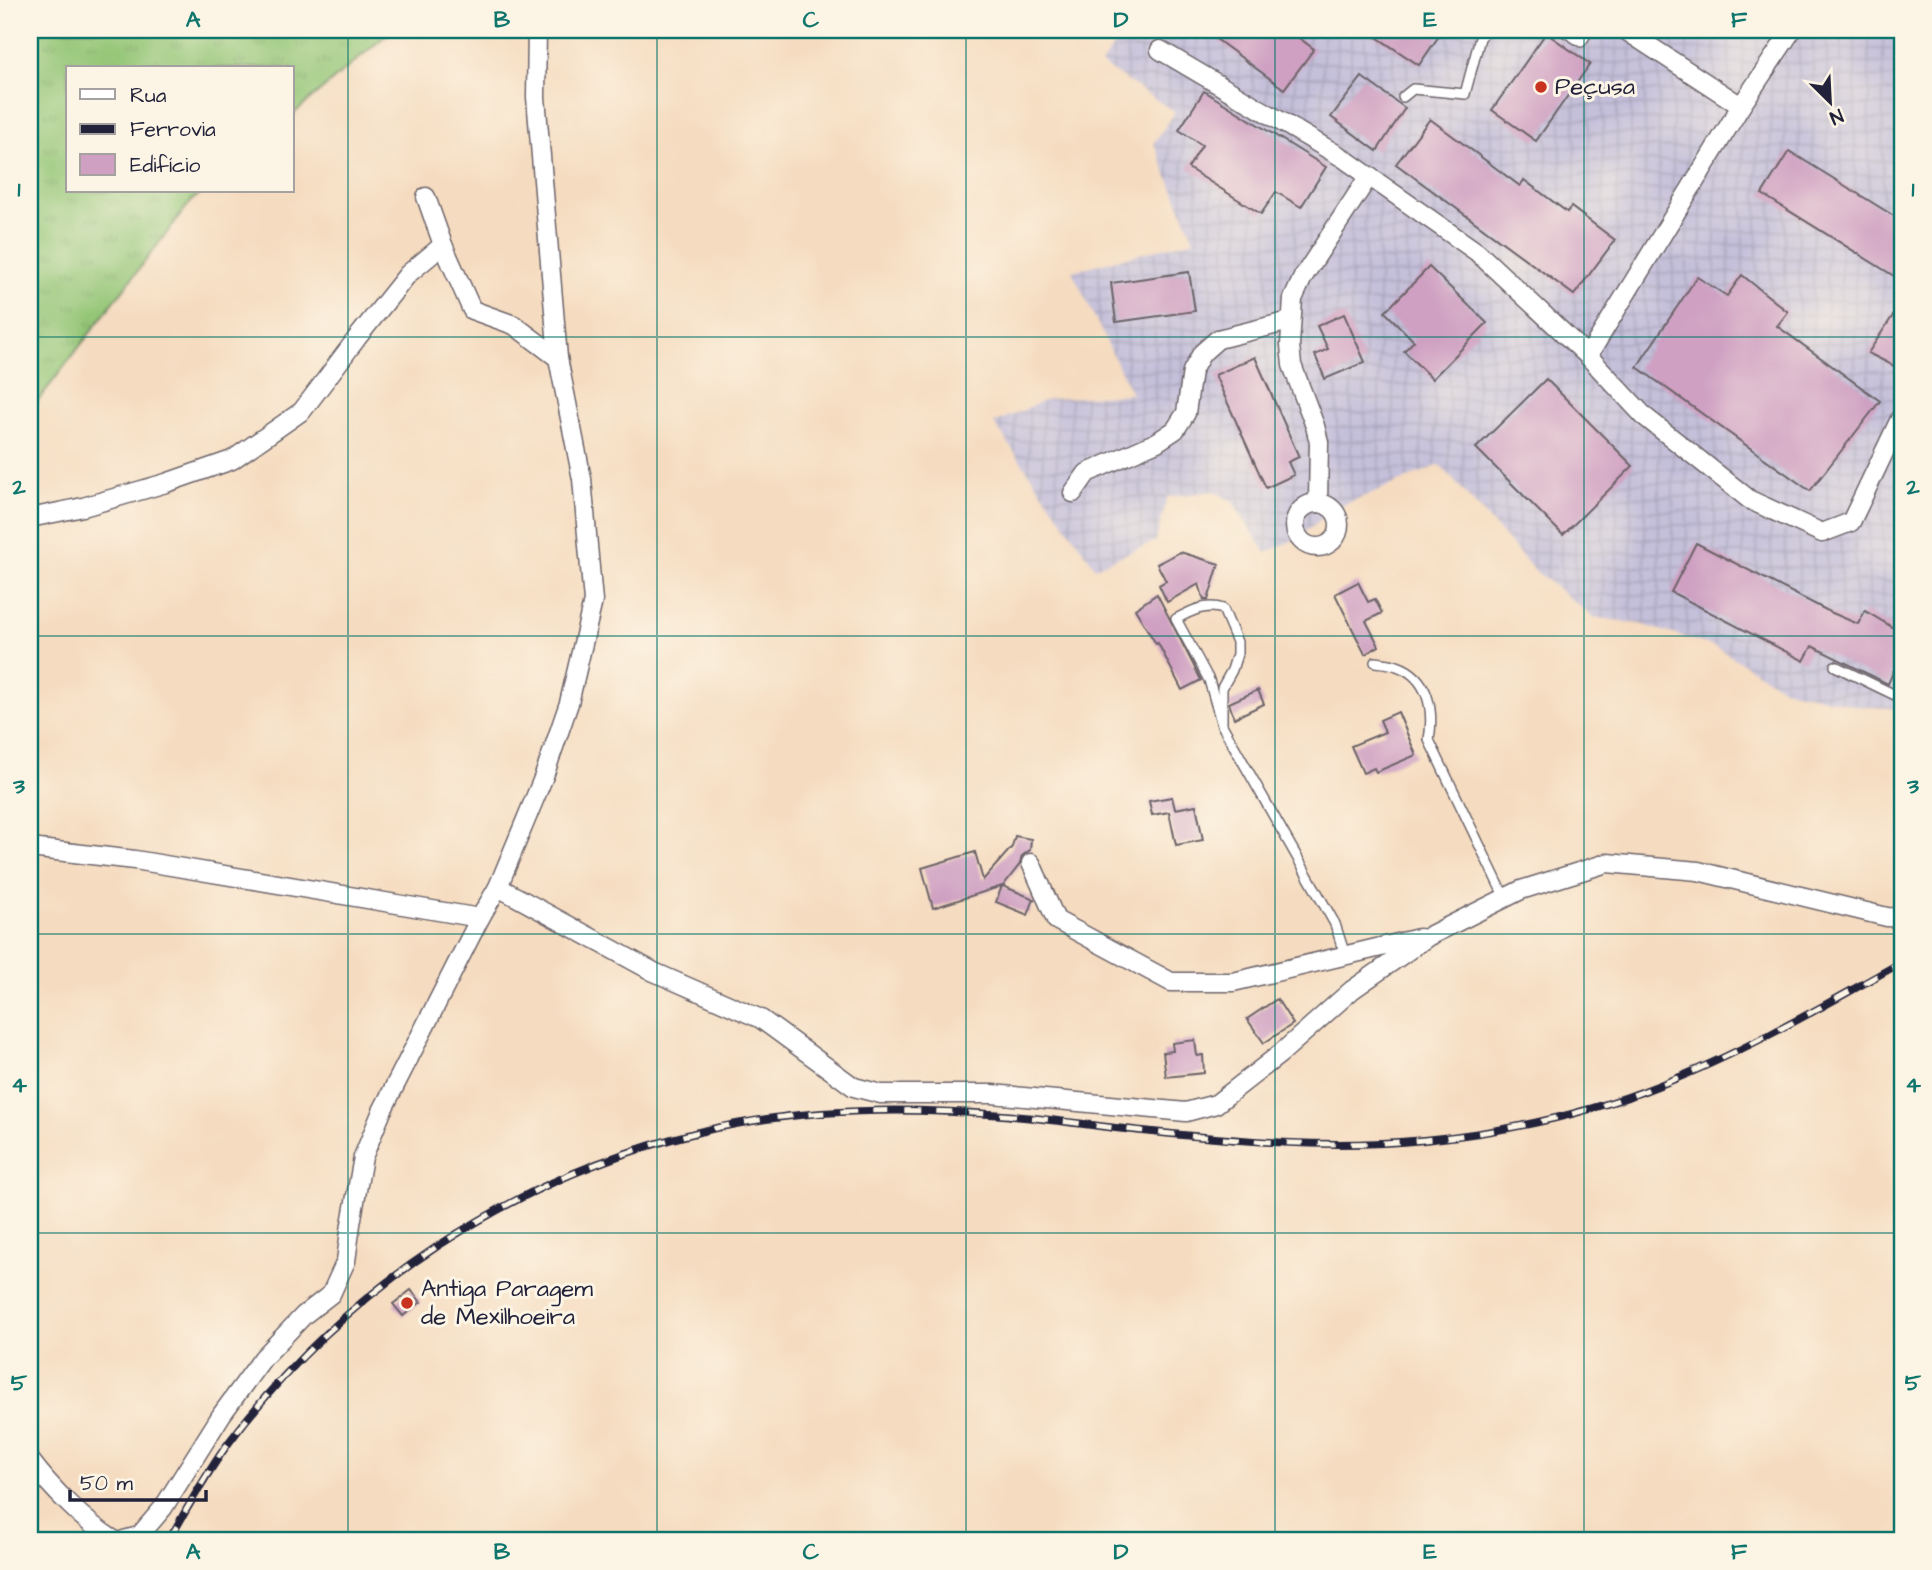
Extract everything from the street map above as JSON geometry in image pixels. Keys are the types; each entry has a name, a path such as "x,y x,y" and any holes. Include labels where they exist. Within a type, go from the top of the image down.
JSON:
{"street":[{"path":"124,1540 139,1536 163,1508 222,1414 263,1359 304,1315 331,1294 346,1261 363,1157 382,1111 498,887 544,776 569,703 593,601 582,479 558,358 536,97 537,30"},
{"path":"1625,30 1741,106"},
{"path":"1588,356 1741,106 1792,30"},
{"path":"1160,50 1343,158 1477,253 1588,356 1644,415 1750,500 1822,533 1851,522 1902,418"},
{"path":"1318,503 1319,442 1292,365 1290,321 1293,299 1303,277 1369,176"},
{"path":"426,197 443,245 472,310 514,325 558,358"},
{"path":"30,518 83,507 233,460 302,411 408,274 443,245"},
{"path":"1073,493 1087,473 1157,442 1175,430 1186,413 1192,371 1202,353 1218,339 1290,321"},
{"path":"30,848 135,860 480,918"},
{"path":"1031,863 1056,920 1171,982 1233,982 1429,936"},
{"path":"498,887 654,972 761,1019 854,1087 881,1094 992,1094 1186,1112 1216,1104 1280,1054 1352,990 1429,936 1521,890 1607,863 1698,871 1887,917 1902,918"},
{"path":"30,1460 84,1518 114,1540"}],"lane":[{"path":"1403,97 1413,89 1465,94 1480,38 1486,30"},
{"path":"1562,30 1581,41 1589,30"},
{"path":"1222,725 1222,688 1232,670 1237,654 1237,642 1223,610 1214,606 1194,610 1175,619 1209,680 1222,725 1335,923 1345,955"},
{"path":"1375,662 1396,666 1411,674 1424,686 1431,717 1429,740 1504,898"},
{"path":"1835,666 1895,695 1902,684"}],"shaded area":[{"path":"1125,30 1902,30 1902,709 1857,706 1783,688 1716,647 1640,624 1593,617 1533,569 1440,465 1333,509 1298,538 1266,553 1232,501 1214,491 1167,497 1156,541 1095,567 994,423 1048,399 1132,394 1072,271 1194,240 1154,143 1175,112 1101,64"}],"green space":[{"path":"30,30 392,30 294,113 294,66 66,66 66,192 203,192 192,200 30,411"}],"building":[{"path":"1204,30 1288,30 1314,49 1284,89"},
{"path":"1366,30 1443,30 1419,65"},
{"name":"Peçusa","path":"1546,33 1590,64 1536,141 1492,110"},
{"path":"1362,77 1405,108 1377,151 1331,117"},
{"path":"1204,91 1326,167 1301,207 1276,192 1261,214 1188,168 1202,145 1179,130"},
{"path":"1430,119 1520,186 1524,180 1567,212 1571,207 1615,240 1574,295 1396,164"},
{"path":"1789,151 1902,221 1902,281 1762,194"},
{"path":"1429,267 1487,323 1432,379 1404,351 1414,341 1385,312"},
{"path":"1189,272 1195,311 1116,322 1111,283"},
{"path":"1742,275 1788,312 1777,326 1880,401 1810,491 1637,367 1697,277 1727,296"},
{"path":"1902,302 1902,370 1868,353"},
{"path":"1344,314 1365,362 1325,379 1315,355 1328,349 1317,326"},
{"path":"1255,357 1299,457 1288,462 1294,475 1266,488 1215,375"},
{"path":"1546,379 1633,466 1563,535 1476,448"},
{"path":"1696,543 1830,612 1858,624 1865,611 1902,633 1902,651 1888,684 1812,646 1804,661 1671,592"},
{"path":"1180,552 1219,564 1208,600 1204,600 1199,584 1167,602 1159,585 1166,581 1157,564"},
{"path":"1358,582 1368,602 1375,599 1382,613 1366,621 1379,646 1365,654 1335,594"},
{"path":"1157,594 1201,680 1182,690 1158,643 1156,644 1135,609"},
{"path":"1258,690 1264,704 1234,718 1229,703"},
{"path":"1398,712 1416,755 1376,772 1374,768 1363,773 1351,746 1385,732 1380,720"},
{"path":"1172,797 1175,809 1196,805 1203,840 1176,845 1169,812 1152,815 1149,801"},
{"path":"1015,836 1031,839 1030,850 1022,856 1020,864 1003,886 1034,899 1028,915 996,902 1002,886 933,908 922,868 975,852 983,880 1012,847"},
{"path":"1277,999 1293,1024 1264,1043 1247,1019"},
{"path":"1195,1040 1197,1056 1203,1055 1204,1073 1166,1077 1163,1052 1173,1051 1172,1043"},
{"name":"Antiga Paragem de Mexilhoeira","path":"411,1290 421,1302 403,1316 393,1304"}],"railway":[{"path":"169,1540 230,1441 276,1386 326,1334 380,1288 438,1246 499,1209 563,1178 630,1152 699,1132 770,1118 880,1111 1008,1115 1178,1135 1284,1143 1389,1143 1484,1132 1544,1121 1603,1105 1660,1085 1753,1043 1902,962"}],"place":[{"name":"Peçusa","path":"1541,87"},
{"name":"Antiga Paragem de Mexilhoeira","path":"407,1303"}]}
